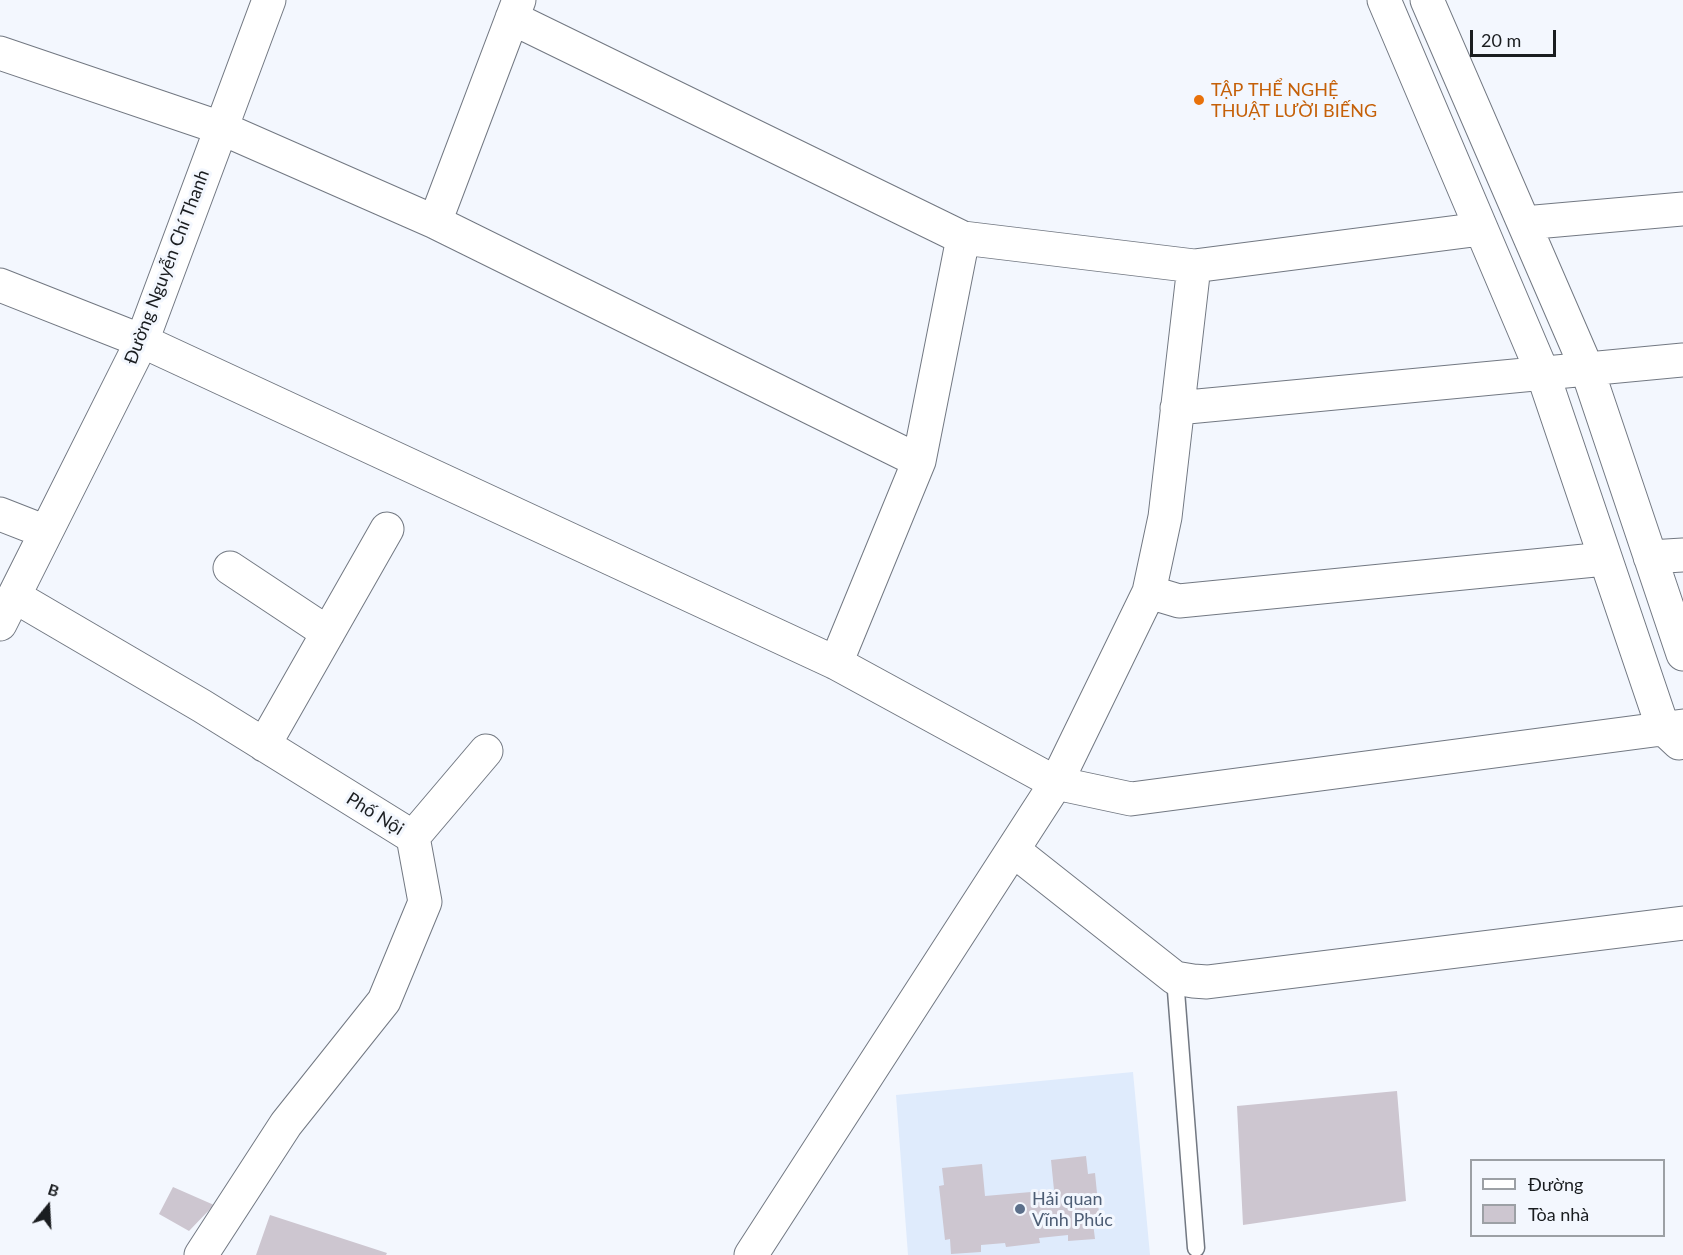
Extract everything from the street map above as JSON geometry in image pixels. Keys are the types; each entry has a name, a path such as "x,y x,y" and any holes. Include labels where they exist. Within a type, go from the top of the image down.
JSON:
{"street":[{"name":"Đường Nguyễn Chí Thanh","path":"7,610 142,341 269,0"},
{"path":"0,285 142,341 836,663 1056,783 1131,799 1676,734 1605,559 1543,374 1384,0"},
{"path":"1427,0 1587,369 1683,654"},
{"path":"435,222 515,9 963,238 1194,266 1481,229"},
{"path":"0,53 221,128 435,222 920,460"},
{"path":"1524,223 1683,209"},
{"path":"836,663 920,460 963,238"},
{"path":"751,1255 1056,783 1149,592 1165,517 1194,266"},
{"path":"1178,408 1683,360"},
{"path":"0,514 46,532"},
{"path":"264,745 387,529"},
{"path":"1650,557 1683,555"},
{"path":"1149,592 1179,601 1605,559"},
{"path":"230,567 328,633"},
{"name":"Phố Nội","path":"7,610 264,745 413,837 425,902 384,1001 286,1124 201,1255"},
{"path":"413,837 486,751"},
{"path":"1013,850 1175,978 1207,982 1683,923"}],"lane":[{"path":"1175,978 1196,1248"}],"shaded area":[{"path":"1133,1072 1150,1255 908,1255 896,1095"}],"building":[{"path":"1397,1091 1406,1201 1243,1225 1237,1106"},
{"name":"Hải quan Vĩnh Phúc","path":"1086,1156 1088,1174 1095,1173 1100,1223 1093,1223 1095,1239 1068,1241 1068,1235 1039,1238 1040,1243 1006,1247 1005,1243 981,1245 981,1252 951,1254 950,1239 945,1240 939,1186 944,1185 942,1168 982,1164 985,1196 1054,1190 1051,1160"},
{"path":"173,1187 214,1205 189,1231 159,1214"},
{"path":"270,1215 387,1253 386,1255 256,1255"}],"place":[{"name":"TẬP THỂ NGHỆ THUẬT LƯỜI BIẾNG","path":"1199,100"},
{"name":"Hải quan Vĩnh Phúc","path":"1020,1209"}]}
